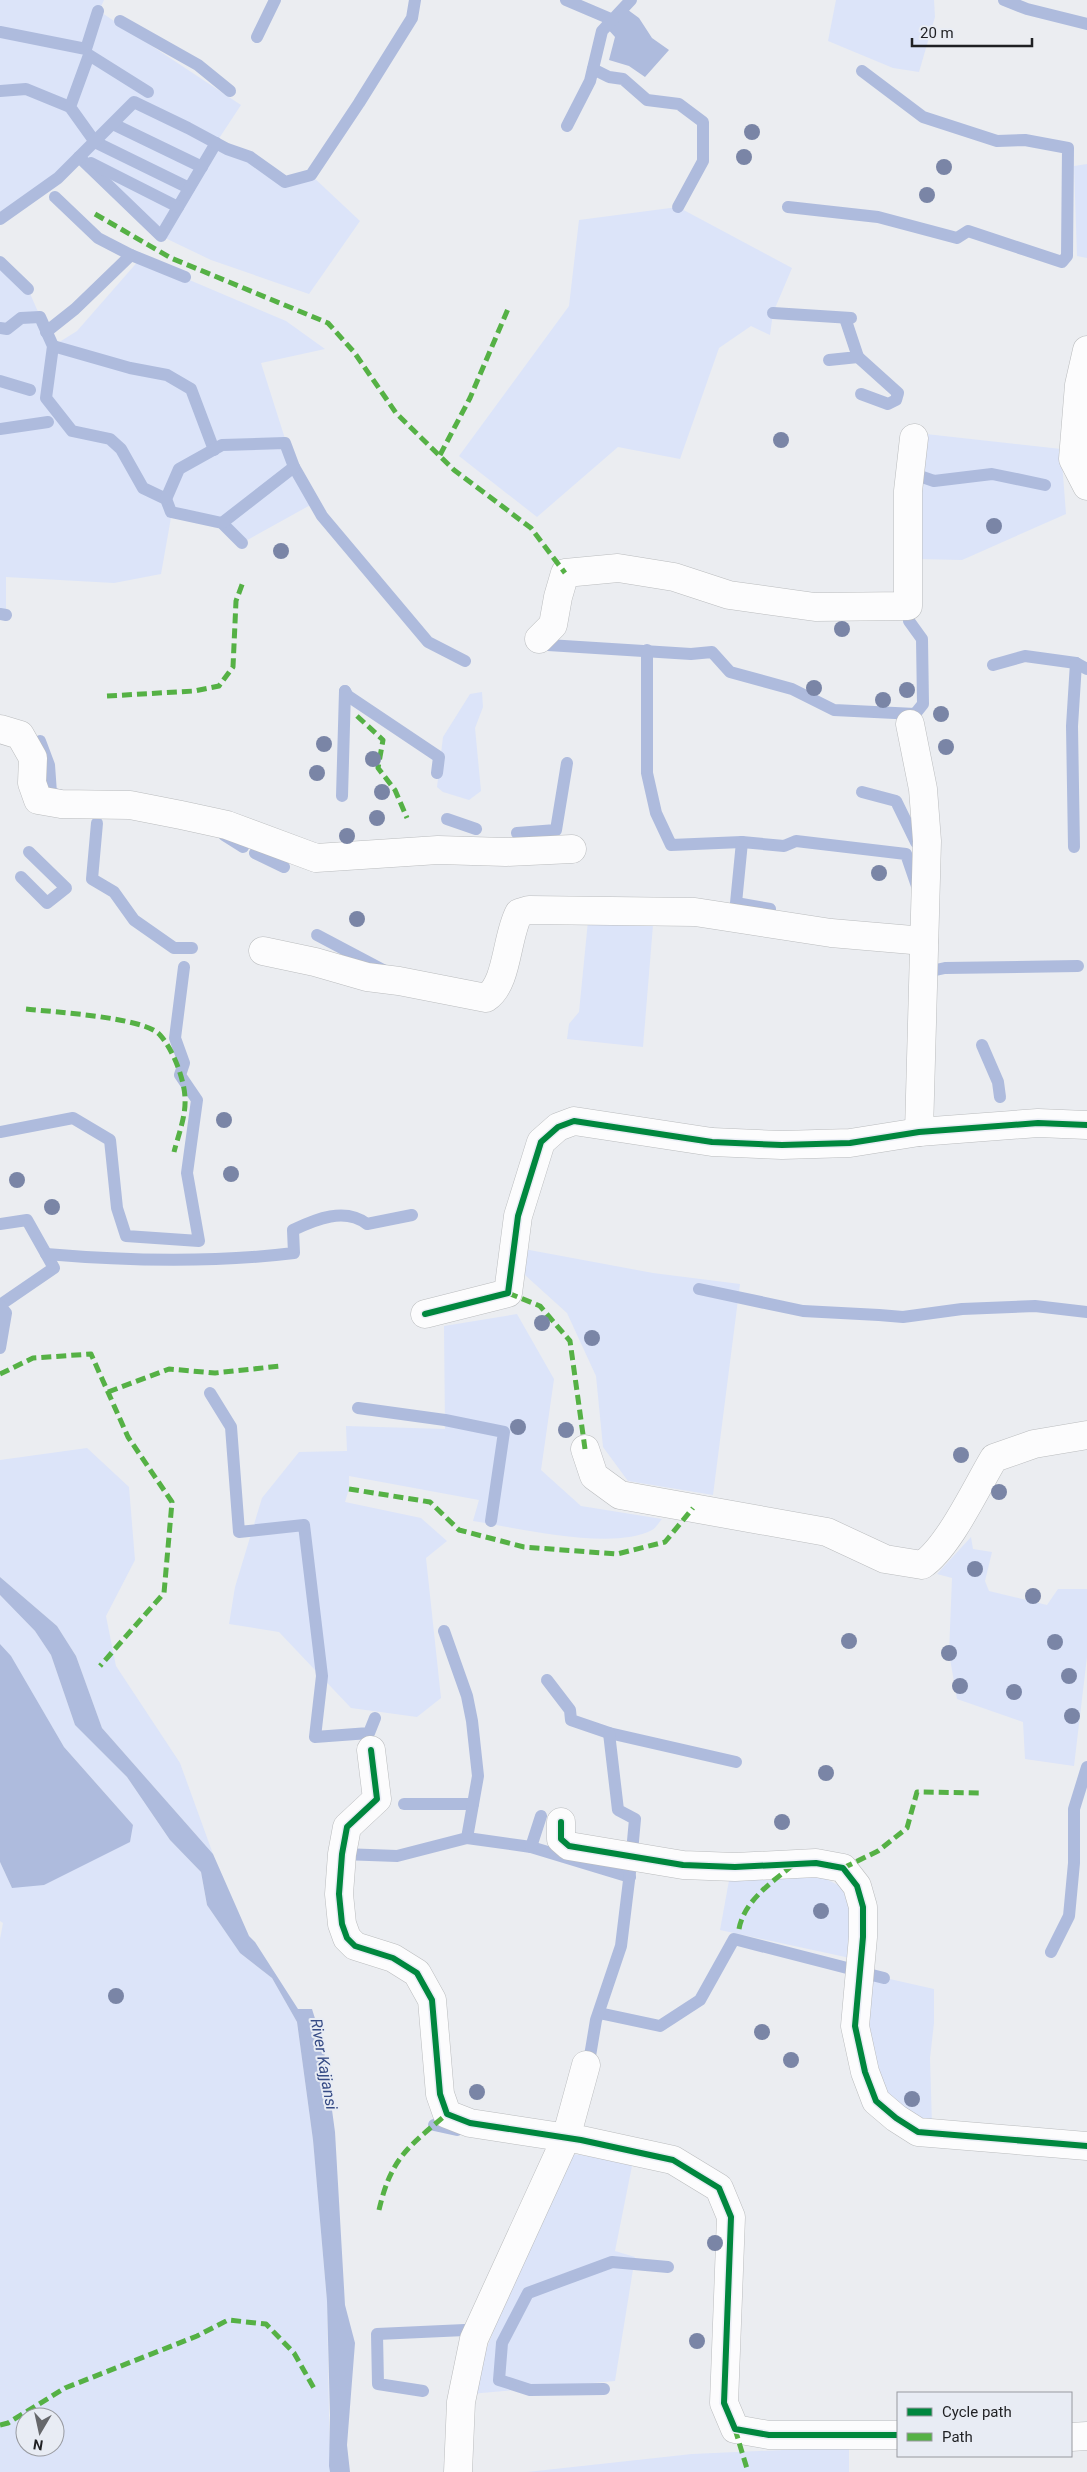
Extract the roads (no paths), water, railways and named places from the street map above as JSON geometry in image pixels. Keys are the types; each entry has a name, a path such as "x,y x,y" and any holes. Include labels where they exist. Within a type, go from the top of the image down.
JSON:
{"street":[{"path":"1087,350 1080,385 1073,459 1087,486"},
{"path":"539,639 553,625 558,596 565,573 618,568 674,577 729,595 815,607 908,606 908,491 914,438"},
{"path":"910,724 923,789 927,841 918,1132"},
{"path":"0,729 20,735 33,758 32,783 38,800 61,804 130,805 227,825 316,858 438,850 506,852 572,849"},
{"path":"263,951 315,962 367,977 399,980 486,998 494,993 499,982 512,924 519,913 529,910 695,912 832,933 924,941"},
{"path":"425,1314 508,1292 518,1216 541,1142 558,1127 574,1121 712,1142 782,1146 850,1143 918,1132 1038,1123 1087,1125"},
{"path":"584,1448 594,1476 620,1494 827,1532 885,1559 922,1565 932,1558 947,1536 994,1458 1034,1444 1087,1435"},
{"path":"371,1750 377,1799 347,1827 342,1854 339,1894 342,1924 347,1938 355,1946 394,1958 417,1973 432,2000 440,2094 447,2114 470,2123 566,2138 673,2160 719,2188 731,2217 724,2403 735,2429 769,2435 897,2435"},
{"path":"561,1822 561,1838 569,1846 651,1861 683,1865 735,1867 816,1863 842,1868 857,1886 863,1907 863,1937 855,2026 865,2072 876,2101 896,2118 918,2132 1087,2146"},
{"path":"458,2472 461,2402 474,2339 566,2138 586,2065"},
{"path":"1072,2437 1087,2436"}],"water":[{"path":"624,7 639,18 652,38 669,50 645,77 629,66 609,60 615,37 606,27"},
{"name":"River Kajjansi","path":"0,1577 57,1626 76,1656 102,1728 213,1854 249,1936 255,1942 298,2009 312,2009 323,2044 335,2132 345,2305 355,2343 347,2445 350,2472 330,2472 329,2466 330,2415 327,2301 313,2140 297,2022 272,1978 240,1953 207,1905 201,1872 170,1840 127,1777 75,1725 51,1655 35,1631 0,1595"},
{"path":"0,1644 11,1656 64,1747 133,1825 130,1842 44,1885 12,1888 0,1862"}],"waterway":[{"path":"257,37 275,0"},
{"path":"0,219 58,178 134,102 227,149 250,157 285,182 311,175 412,18 415,0"},
{"path":"566,0 613,20"},
{"path":"567,126 590,81 602,31 631,0"},
{"path":"1004,0 1027,9 1087,24"},
{"path":"0,32 86,49 98,11"},
{"path":"120,21 198,65 230,91"},
{"path":"148,92 89,55 70,107 95,142 189,188"},
{"path":"593,69 609,77 623,79 647,100 679,104 703,122 703,161 678,207"},
{"path":"788,207 878,217 957,238 968,231 1062,262 1067,256 1068,148 1025,140 997,141 923,117 862,71"},
{"path":"0,91 26,89 70,107"},
{"path":"113,124 202,167"},
{"path":"79,157 161,236 216,143"},
{"path":"91,163 178,207"},
{"path":"46,332 75,309 131,255 98,238 55,197"},
{"path":"131,255 185,277"},
{"path":"0,262 28,289"},
{"path":"773,313 851,318"},
{"path":"0,328 7,329 21,318 40,317 53,346 46,398 72,431 110,439 121,449 143,488 166,499 171,512 222,523 242,543"},
{"path":"829,360 858,357 845,318"},
{"path":"53,346 130,368 167,375 191,389 214,450"},
{"path":"858,357 898,393 896,400 888,404 861,394"},
{"path":"0,381 30,390"},
{"path":"0,429 48,422"},
{"path":"166,499 179,469 222,445 285,443 294,467 222,523"},
{"path":"294,467 322,516 428,642 465,661"},
{"path":"908,472 934,481 992,474 1045,485"},
{"path":"0,614 6,615"},
{"path":"548,645 691,654 712,652 730,672 792,689 834,710 915,714 923,704 922,639 909,621"},
{"path":"647,650 647,773 656,813 671,845 742,842 784,846 796,841 906,854 917,886"},
{"path":"993,665 1025,656 1076,663 1087,669"},
{"path":"1074,847 1072,726 1076,663"},
{"path":"345,691 348,696 439,757 437,773"},
{"path":"342,796 345,691"},
{"path":"40,741 49,765 51,793 62,796"},
{"path":"517,833 556,830 567,763"},
{"path":"862,792 896,801 916,842"},
{"path":"447,819 476,829"},
{"path":"97,823 92,879 114,892 134,920 174,948 192,948"},
{"path":"224,835 243,847"},
{"path":"742,842 736,903 770,909"},
{"path":"21,877 47,903 66,888 29,852"},
{"path":"255,853 284,867"},
{"path":"317,935 385,971"},
{"path":"931,961 931,971 945,968 1078,966"},
{"path":"0,1132 73,1118 110,1140 117,1208 126,1236 199,1241 187,1173 197,1100 180,1075 184,1063 175,1038 184,967"},
{"path":"982,1045 998,1082 1000,1097"},
{"path":"46,1254 108,1258 201,1260 294,1253 293,1230 311,1222 330,1216 349,1216 367,1224 412,1215"},
{"path":"0,1224 27,1220 54,1268 0,1305"},
{"path":"699,1289 803,1311 903,1317 962,1309 1035,1306 1087,1312"},
{"path":"0,1306 6,1313 0,1348"},
{"path":"210,1393 231,1427 239,1532 304,1525 322,1676 315,1737 369,1733 375,1718"},
{"path":"358,1408 445,1420 504,1432 491,1521"},
{"path":"342,1854 397,1856 467,1838 478,1776 472,1721 467,1696 444,1631"},
{"path":"547,1680 570,1710 571,1720 609,1733 736,1762"},
{"path":"609,1733 618,1810 635,1819 632,1852"},
{"path":"1051,1952 1069,1916 1074,1863 1074,1809 1087,1767"},
{"path":"404,1804 473,1804"},
{"path":"531,1847 541,1816"},
{"path":"467,1838 531,1847 630,1877"},
{"path":"588,2068 596,2020 621,1946 631,1864"},
{"path":"599,2013 660,2026 700,2000 734,1939 851,1969"},
{"path":"872,1975 884,1978"},
{"path":"434,2125 457,2130"},
{"path":"604,2389 530,2390 499,2380 502,2343 528,2293 612,2262 668,2267"},
{"path":"423,2391 378,2384 377,2334 465,2330"}]}
